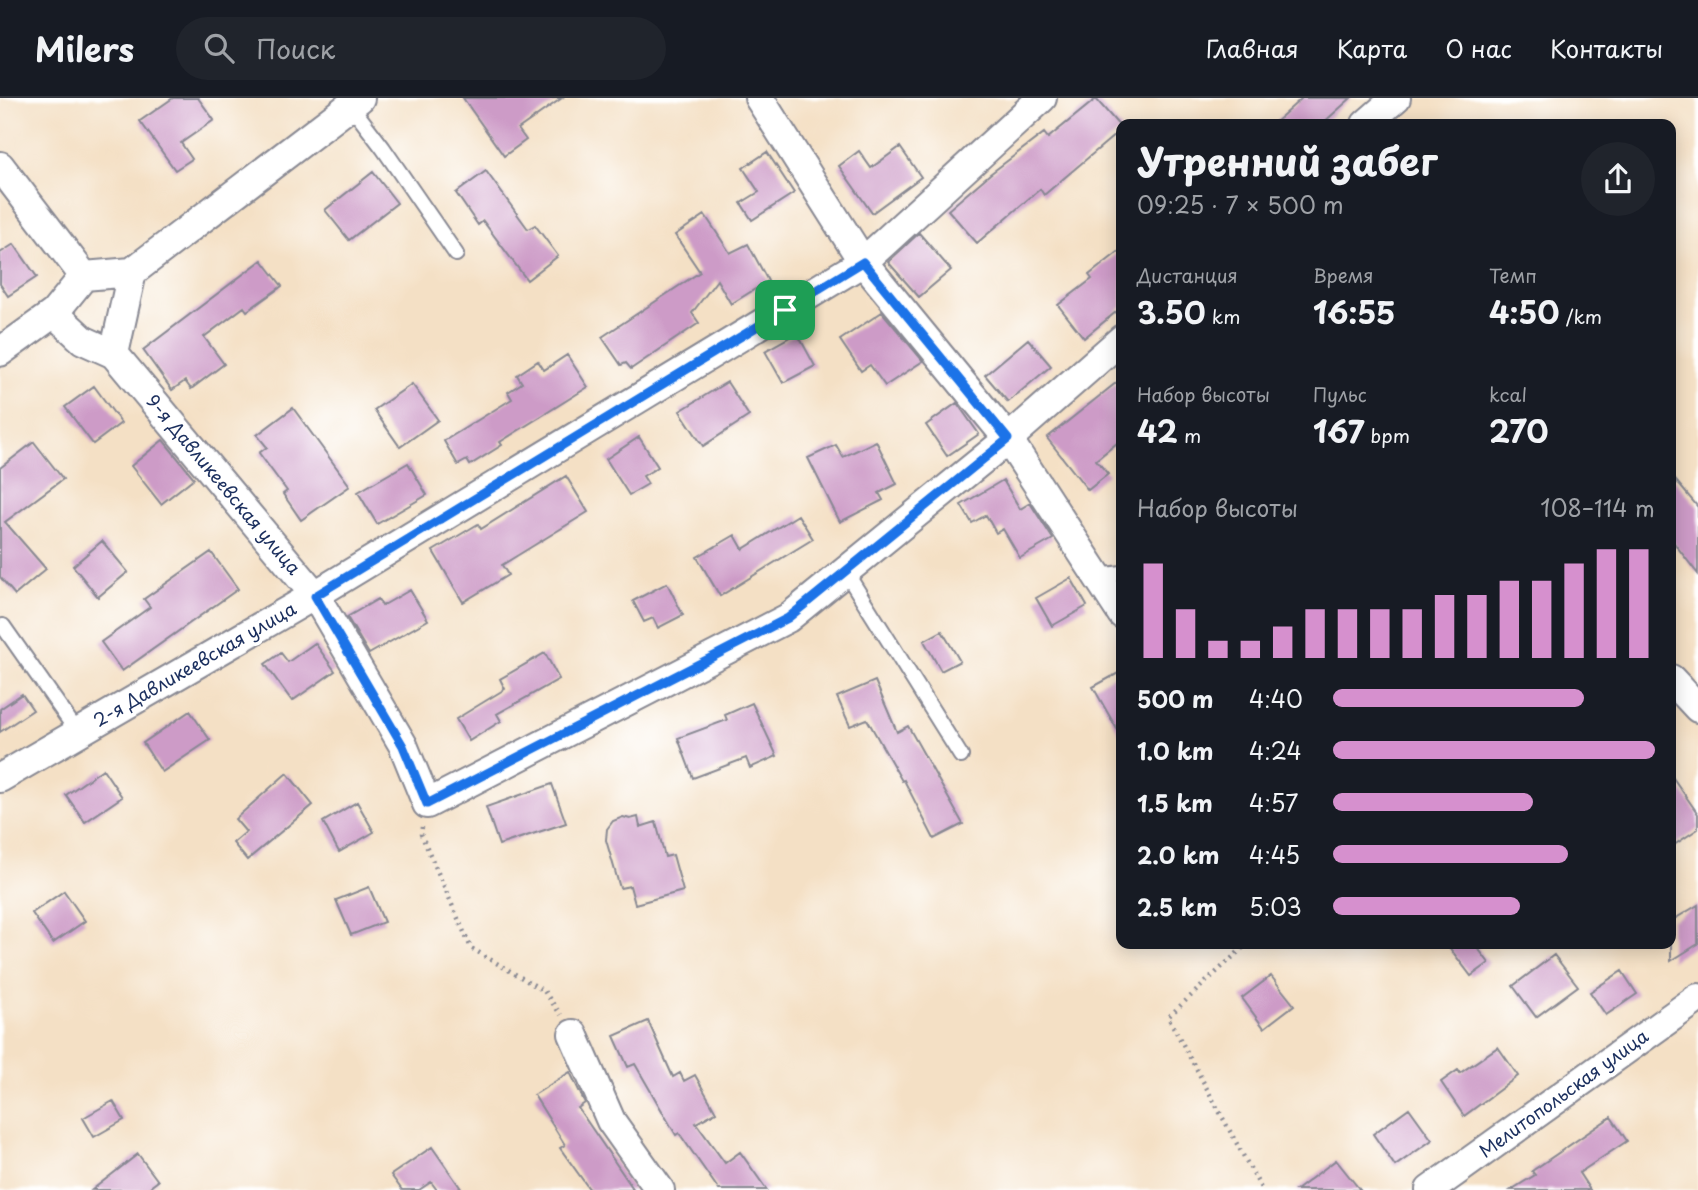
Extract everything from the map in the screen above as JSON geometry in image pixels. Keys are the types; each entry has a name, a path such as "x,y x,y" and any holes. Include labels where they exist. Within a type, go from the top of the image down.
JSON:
{"street":[{"path":"760,98 863,262 1008,439 1110,575 1116,594"},
{"name":"2-я Давликеевская улица","path":"0,778 315,596 863,262 1042,98"},
{"path":"1372,119 1396,98"},
{"path":"0,352 54,313 84,276 132,272 355,102"},
{"path":"0,166 84,276"},
{"path":"114,354 132,272"},
{"name":"9-я Давликеевская улица","path":"54,313 83,340 114,354 315,596 403,746 427,804"},
{"path":"427,804 788,618 1008,439 1116,344"},
{"path":"1676,684 1698,708"},
{"name":"Мелитопольская улица","path":"1430,1190 1698,998"},
{"path":"573,1034 611,1121 660,1190"}],"lane":[{"path":"355,102 383,148 456,254"},
{"path":"845,571 961,756"},
{"path":"3,626 78,733"}],"path":[{"path":"427,804 421,834 471,948 544,991"},
{"path":"1242,949 1168,1017 1262,1190"}],"building":[{"path":"173,98 198,98 214,120 181,143 192,159 175,170 140,121"},
{"path":"463,98 562,98 518,129 526,140 504,156"},
{"path":"1302,98 1351,98 1328,119 1279,119"},
{"path":"1096,99 1116,122 1116,134 1044,195 1040,189 977,243 948,210 1044,133 1048,138"},
{"path":"900,147 921,177 872,213 839,166 859,151 871,168"},
{"path":"767,152 794,193 752,220 741,203 759,192 743,168"},
{"path":"486,171 528,229 535,225 558,256 527,280 483,221 478,225 456,193"},
{"path":"373,172 397,203 349,240 325,210"},
{"path":"705,215 730,253 748,244 768,281 731,304 717,280 692,313 699,323 631,369 626,363 621,365 602,337 700,272 675,235"},
{"path":"919,233 951,270 919,297 888,262"},
{"path":"14,244 37,277 8,296 0,284 0,253"},
{"path":"1116,254 1116,312 1084,338 1058,305 1092,279 1089,275"},
{"path":"262,260 282,286 247,311 244,307 204,337 224,364 191,389 185,381 172,390 143,350"},
{"path":"882,312 923,361 885,386 870,365 861,371 840,340"},
{"path":"797,333 815,366 783,383 765,351"},
{"path":"1028,339 1051,366 1008,402 985,375"},
{"path":"567,355 588,387 500,442 502,445 470,465 467,460 458,465 444,441 512,399 508,392 522,383 517,375 538,361 544,370"},
{"path":"727,382 749,416 703,446 680,411"},
{"path":"1116,383 1116,444 1096,460 1108,474 1088,490 1047,438"},
{"path":"412,384 438,420 400,447 374,410"},
{"path":"94,386 121,423 93,444 65,407"},
{"path":"957,403 979,434 947,456 926,425"},
{"path":"293,408 350,486 301,520 283,494 287,491 259,453 267,447 257,435"},
{"path":"639,437 658,467 643,476 648,484 629,495 606,459"},
{"path":"163,440 194,478 161,504 131,466"},
{"path":"876,441 897,484 879,493 883,500 840,522 808,458 836,445 843,457"},
{"path":"34,442 63,479 5,522 46,569 15,595 0,577 0,468"},
{"path":"408,463 427,495 377,524 358,492"},
{"path":"566,476 588,512 502,565 508,575 463,602 433,551 478,524 481,529"},
{"path":"1003,480 1020,509 1030,503 1053,539 1020,558 1003,529 996,533 986,515 972,523 961,505"},
{"path":"1676,481 1698,507 1698,574 1676,545"},
{"path":"798,515 813,539 720,596 697,557 735,535 743,549"},
{"path":"102,541 128,572 98,597 73,566"},
{"path":"211,552 238,589 122,671 101,642 150,607 144,599"},
{"path":"1071,578 1087,606 1052,626 1036,598"},
{"path":"667,583 683,615 658,628 653,618 644,622 633,601"},
{"path":"410,590 428,620 369,654 347,617 378,599 382,606"},
{"path":"942,631 960,661 941,671 924,641"},
{"path":"315,643 335,671 292,701 265,664 281,653 288,662"},
{"path":"545,653 559,679 497,714 501,721 469,741 456,719 505,689 500,679"},
{"path":"1116,674 1116,727 1093,687"},
{"path":"875,681 897,732 908,726 963,824 934,839 904,780 902,781 867,719 850,726 837,697"},
{"path":"22,694 33,710 0,732 0,709"},
{"path":"752,703 777,756 750,768 746,758 693,778 678,738 727,720 725,715"},
{"path":"190,711 210,740 162,772 143,743"},
{"path":"103,769 122,797 85,822 66,795"},
{"path":"287,773 313,805 247,860 233,843 246,832 235,819"},
{"path":"1676,782 1698,814 1698,829 1676,844"},
{"path":"552,784 566,823 499,845 486,807"},
{"path":"357,802 374,832 339,852 323,822"},
{"path":"623,817 638,817 640,827 656,822 665,857 673,855 683,891 635,904 630,886 620,888 606,840 607,829 613,821"},
{"path":"369,887 384,922 351,935 336,900"},
{"path":"64,891 85,921 53,943 32,913"},
{"path":"1698,905 1698,944 1671,961 1671,949 1676,949 1676,918"},
{"path":"1451,949 1478,949 1489,963 1471,976"},
{"path":"1554,955 1578,986 1536,1017 1513,986"},
{"path":"1622,971 1637,994 1606,1015 1590,992"},
{"path":"1271,976 1294,1005 1264,1028 1242,998"},
{"path":"648,1021 673,1077 680,1073 684,1081 695,1075 716,1112 696,1123 725,1163 740,1152 767,1190 719,1190 679,1133 676,1135 635,1064 628,1067 614,1036"},
{"path":"1498,1047 1518,1076 1464,1116 1441,1082 1458,1070 1460,1073"},
{"path":"570,1072 585,1103 578,1108 634,1190 590,1190 560,1148 565,1145 534,1095"},
{"path":"113,1101 124,1120 94,1137 83,1118"},
{"path":"1409,1108 1432,1140 1395,1166 1373,1134"},
{"path":"1611,1117 1627,1141 1579,1173 1590,1190 1511,1190 1535,1175 1532,1171"},
{"path":"432,1147 462,1190 437,1190 431,1182 419,1190 402,1190 391,1175"},
{"path":"138,1154 158,1181 146,1190 92,1190"},
{"path":"1336,1160 1360,1190 1296,1190"}],"route":[{"path":"863,262 1008,439 788,618 427,804 403,746 315,596 785,310 863,262"}]}
